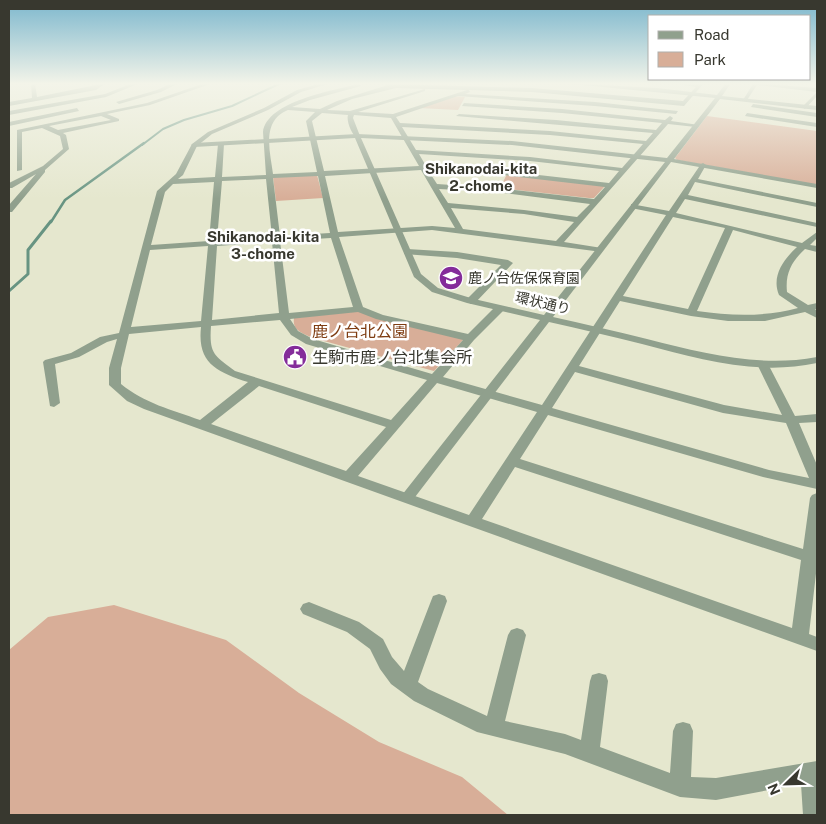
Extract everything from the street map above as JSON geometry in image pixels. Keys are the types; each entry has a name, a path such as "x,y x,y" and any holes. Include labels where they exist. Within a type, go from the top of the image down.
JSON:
{"street":[{"path":"9,210 45,167 66,149 63,135 31,121"},
{"path":"19,170 19,131 64,121"},
{"path":"59,132 110,121"},
{"path":"236,121 210,132 194,145 179,175 160,190 115,368 115,386 131,398 202,425 817,644"},
{"path":"271,121 267,127 266,142 284,317 290,331 306,341 488,394 768,474 817,482"},
{"path":"309,121 334,234 359,309"},
{"name":"環状通り","path":"351,121 417,275 424,283 450,296 712,358 763,364 797,363 817,360"},
{"path":"395,121 460,230"},
{"path":"454,127 457,121"},
{"path":"547,121 658,132"},
{"path":"663,121 696,125"},
{"path":"407,498 699,121"},
{"path":"771,121 817,128"},
{"path":"397,125 422,122 454,127 520,130 648,143"},
{"path":"550,133 556,122"},
{"path":"559,243 668,122"},
{"path":"494,172 520,130"},
{"path":"194,145 357,136 512,143 669,160 817,186"},
{"path":"221,144 205,340 209,356 231,373 393,425"},
{"path":"413,152 504,157 624,170"},
{"path":"472,522 703,166"},
{"path":"9,171 45,167"},
{"path":"9,186 45,167"},
{"path":"171,182 423,168 494,172 611,185"},
{"path":"694,180 817,205"},
{"path":"434,186 496,190 596,202"},
{"path":"683,196 817,225"},
{"path":"445,205 524,212 579,220"},
{"path":"634,206 730,227 817,249"},
{"path":"691,313 730,227"},
{"path":"146,248 432,228 559,243 599,250"},
{"path":"817,234 790,258 779,280 782,293 817,315"},
{"path":"407,252 457,255 508,263 472,301"},
{"path":"618,298 691,313 737,319 767,318 817,306"},
{"path":"349,478 470,338 500,308"},
{"path":"54,403 49,362 75,355 104,340 124,333 359,309 380,317 470,338"},
{"path":"763,364 791,420 817,482"},
{"path":"572,368 723,409 791,420 817,418"},
{"path":"202,425 256,382"},
{"path":"512,461 814,558"},
{"path":"800,638 814,558 817,498"},
{"path":"408,686 440,601"},
{"path":"309,609 353,626 377,644 386,663 398,678 408,686 477,723 565,744 680,787 716,789 814,771 814,815"},
{"path":"494,728 517,635"},
{"path":"589,754 599,681"},
{"path":"680,787 683,731"}],"green space":[{"path":"703,121 747,121 817,131 817,185 677,160 675,158"},
{"path":"507,174 605,186 594,198 500,188"},
{"path":"317,175 323,198 276,201 273,177"},
{"name":"鹿ノ台北公園","path":"361,311 464,339 434,371 313,338 296,329 294,322 294,318"},
{"path":"114,605 226,640 299,693 379,742 462,777 508,815 9,815 9,650 48,617"}],"waterway":[{"path":"142,145 163,129 181,121"},
{"path":"51,222 65,200 144,143"},
{"path":"9,291 28,274 28,250 51,221"}],"place":[{"name":"鹿ノ台佐保保育園","path":"451,278"},
{"name":"生駒市鹿ノ台北集会所","path":"295,357"}],"district":[{"name":"Shikanodai-kita 2-chome","path":"481,176"},
{"name":"Shikanodai-kita 3-chome","path":"263,244"}]}
